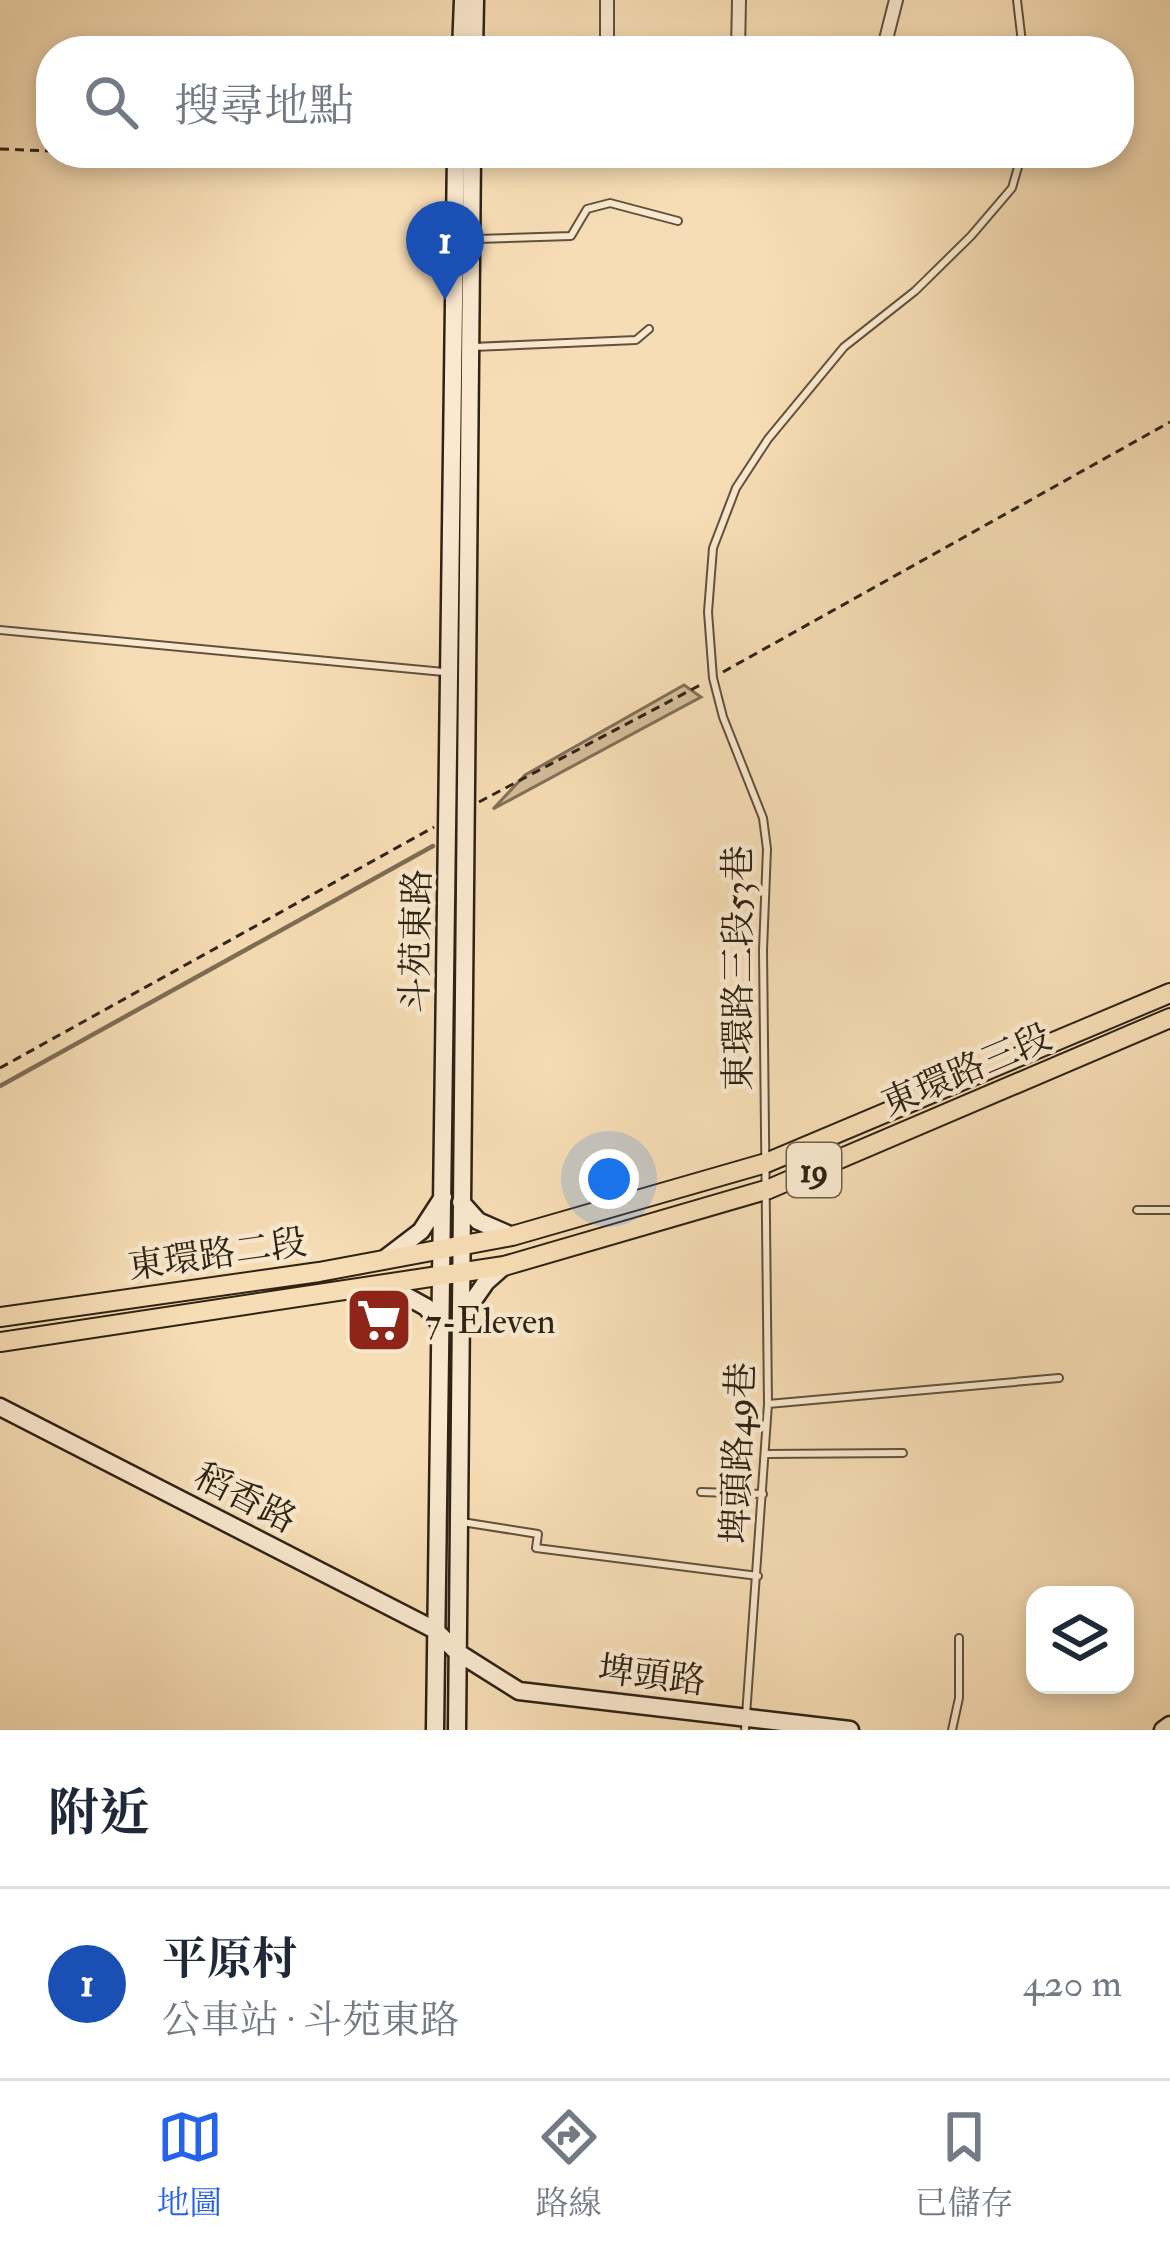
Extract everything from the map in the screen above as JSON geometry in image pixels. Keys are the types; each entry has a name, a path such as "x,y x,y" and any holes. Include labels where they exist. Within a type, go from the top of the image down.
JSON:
{"main road":[{"path":"462,36 463,0"},
{"path":"474,36 475,0"},
{"name":"斗苑東路","path":"457,814 451,672 461,168"},
{"name":"斗苑東路","path":"457,1730 460,1319 452,1274 452,1199 473,239 463,168"},
{"name":"東環路三段","path":"452,1249 766,1162 1170,993"},
{"name":"東環路三段","path":"452,1274 504,1266 769,1189 1170,1018"},
{"path":"381,1262 452,1199 478,1221 512,1236"},
{"name":"東環路二段","path":"0,1317 452,1249"},
{"path":"460,1319 486,1282 504,1266"},
{"name":"斗苑東路","path":"435,1730 442,1327 452,1274"},
{"name":"東環路二段","path":"0,1342 452,1274"},
{"path":"386,1285 426,1307 442,1327"},
{"name":"稻香路","path":"0,1407 435,1630 457,1652"},
{"name":"埤頭路","path":"457,1652 519,1691 746,1724 850,1730"}],"street":[{"path":"607,0 607,36"},
{"path":"738,36 739,0"},
{"path":"887,36 896,0"}],"lane":[{"path":"1017,0 1021,36"},
{"name":"東環路三段53巷","path":"769,1189 763,950 767,848 764,818 712,678 708,612 713,548 736,488 767,440 844,347 915,291 971,236 1012,188 1018,168"},
{"path":"473,239 571,236 587,209 610,203 678,221"},
{"path":"472,347 636,340 649,329"},
{"path":"0,630 451,672"},
{"name":"埤頭路49巷","path":"746,1724 766,1454 769,1189"},
{"path":"1137,1210 1170,1210"},
{"path":"768,1404 1059,1378"},
{"path":"766,1454 903,1453"},
{"path":"700,1492 763,1494"},
{"path":"459,1522 538,1534 536,1548 758,1576"},
{"path":"952,1730 959,1698 959,1638"}],"path":[{"path":"0,149 36,150"},
{"path":"0,1068 1170,422"}],"shaded area":[{"path":"684,685 701,697 493,809 525,775"}],"waterway":[{"path":"0,1086 433,846"}],"place":[{"name":"平原村","path":"445,300"},
{"name":"7-Eleven","path":"379,1320"}]}
